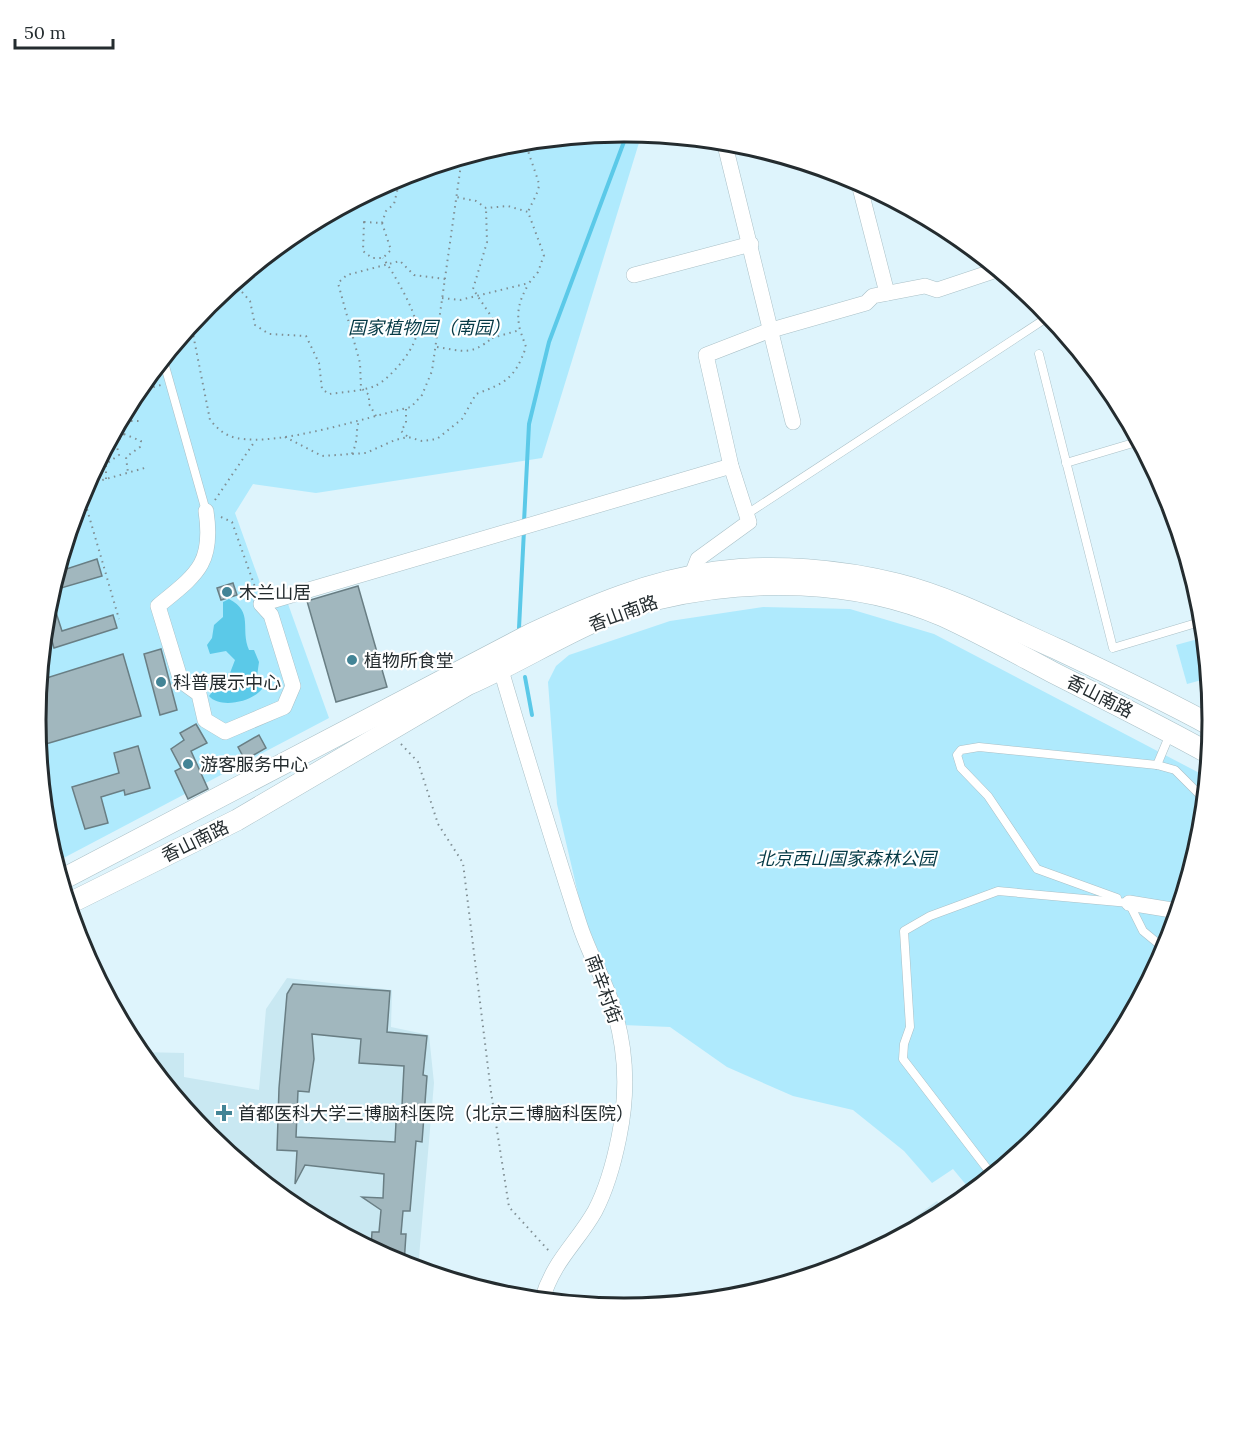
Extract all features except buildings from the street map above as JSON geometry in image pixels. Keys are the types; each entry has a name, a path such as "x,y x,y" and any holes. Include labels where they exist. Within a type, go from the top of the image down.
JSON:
{"street":[{"path":"727,151 751,244 768,331 793,422"},
{"path":"861,192 887,293"},
{"path":"634,275 751,244"},
{"path":"691,577 698,559 749,522 731,466 706,355 768,331 866,303 873,296 925,286 937,290 990,273"},
{"path":"207,511 209,531 207,555 191,579 158,606 181,681 199,694 205,720 225,732 284,707 293,686 271,615 261,604 731,466"},
{"name":"香山南路","path":"68,876 531,634 594,605 651,585 717,572 777,569 839,574 897,584 951,602 1007,626 1153,693 1202,720"},
{"name":"香山南路","path":"76,900 237,820 467,685 501,670 539,648 599,619 656,599 719,587 777,585 837,589 893,599 942,616 1201,749"},
{"name":"南辛村街","path":"501,670 580,926 613,1006 622,1041 626,1070 619,1137 606,1185 594,1212 558,1261 545,1292"},
{"path":"1129,903 1170,910"}],"lane":[{"path":"747,514 1042,321"},
{"path":"1039,354 1113,648 1194,624"},
{"path":"166,368 207,511"},
{"path":"1066,463 1132,443"},
{"path":"1157,765 1171,732"},
{"path":"1158,943 1143,931 1129,903 1037,869 988,795 961,768 957,755 968,747 979,747 1157,765 1174,770 1198,794"},
{"path":"987,1169 903,1059 904,1044 910,1027 904,931 930,916 998,891 1129,903"}],"path":[{"path":"406,409 406,423 401,431 408,437 422,441 443,436 462,419 476,394 504,383 514,374 526,347 517,316 520,300 538,272 544,255 528,212 539,186 538,175 531,167 527,150"},
{"path":"193,335 210,420 227,435 255,441 285,437 411,407 422,394 432,371 461,165"},
{"path":"382,223 364,222 361,237 363,251 372,258 382,258 391,250 382,223 386,212 393,204 398,188"},
{"path":"456,197 476,201 486,208 508,206 528,212"},
{"path":"486,208 487,242 474,290 493,319 492,338"},
{"path":"239,289 250,301 255,325 269,334 306,336 319,363 322,389 329,394 361,388 381,382 399,366 417,329 388,265 382,258"},
{"path":"376,416 369,405 369,395 361,388 360,363 338,283 347,275 399,261 414,274 445,279"},
{"path":"442,298 460,300 529,283"},
{"path":"436,347 468,352 480,348 492,338 520,330"},
{"path":"152,387 170,382"},
{"path":"352,454 358,440 356,428 359,420"},
{"path":"130,421 139,421"},
{"path":"119,440 124,434 124,429"},
{"path":"124,434 141,441 140,447 126,457"},
{"path":"285,437 321,456 366,453 408,437"},
{"path":"255,441 207,511 232,522 261,604"},
{"path":"116,445 119,455"},
{"path":"119,455 126,457"},
{"path":"106,479 106,464 119,455"},
{"path":"126,457 128,473"},
{"path":"98,481 148,467"},
{"path":"87,508 119,620"},
{"path":"389,731 418,762 438,824 463,863 491,1092 509,1207 558,1261"}],"shaded area":[{"path":"229,599 237,604 244,615 249,650 254,650 259,662 257,676 262,689 244,700 228,703 214,700 209,696 216,687 216,680 230,673 235,660 226,651 210,654 207,645 212,638 214,625 223,617 223,602"},
{"path":"287,978 392,990 391,1027 429,1035 434,1083 419,1260 335,1220 273,1178 243,1154 190,1101 152,1052 184,1053 184,1077 259,1090 266,1009"},
{"path":"937,1201 939,1204 913,1220 903,1225"}],"green space":[{"name":"国家植物园（南园）","path":"639,142 542,458 316,493 253,484 235,513 264,594 283,590 329,718 64,858 51,795 48,757 46,720 51,644 66,570 77,534 90,498 124,430 166,368 216,311 273,261 336,219 403,185 475,161 549,146"},
{"name":"北京西山国家森林公园","path":"763,607 850,609 934,634 1200,773 1191,832 1172,905 1159,941 1125,1009 1105,1041 1059,1101 1006,1154 966,1185 953,1169 932,1183 904,1151 853,1110 793,1096 727,1067 670,1027 623,1025 617,995 583,915 557,804 548,682 556,666 569,655 670,621"},
{"path":"1197,639 1201,680 1187,684 1176,645"}],"waterway":[{"path":"524,522 529,424 549,342 624,142"},
{"path":"519,628 524,530"},
{"path":"525,677 532,715"}],"place":[{"name":"木兰山居","path":"227,592"},
{"name":"植物所食堂","path":"352,660"},
{"name":"科普展示中心","path":"161,682"},
{"name":"游客服务中心","path":"188,764"},
{"name":"首都医科大学三博脑科医院（北京三博脑科医院）","path":"224,1113"}]}
